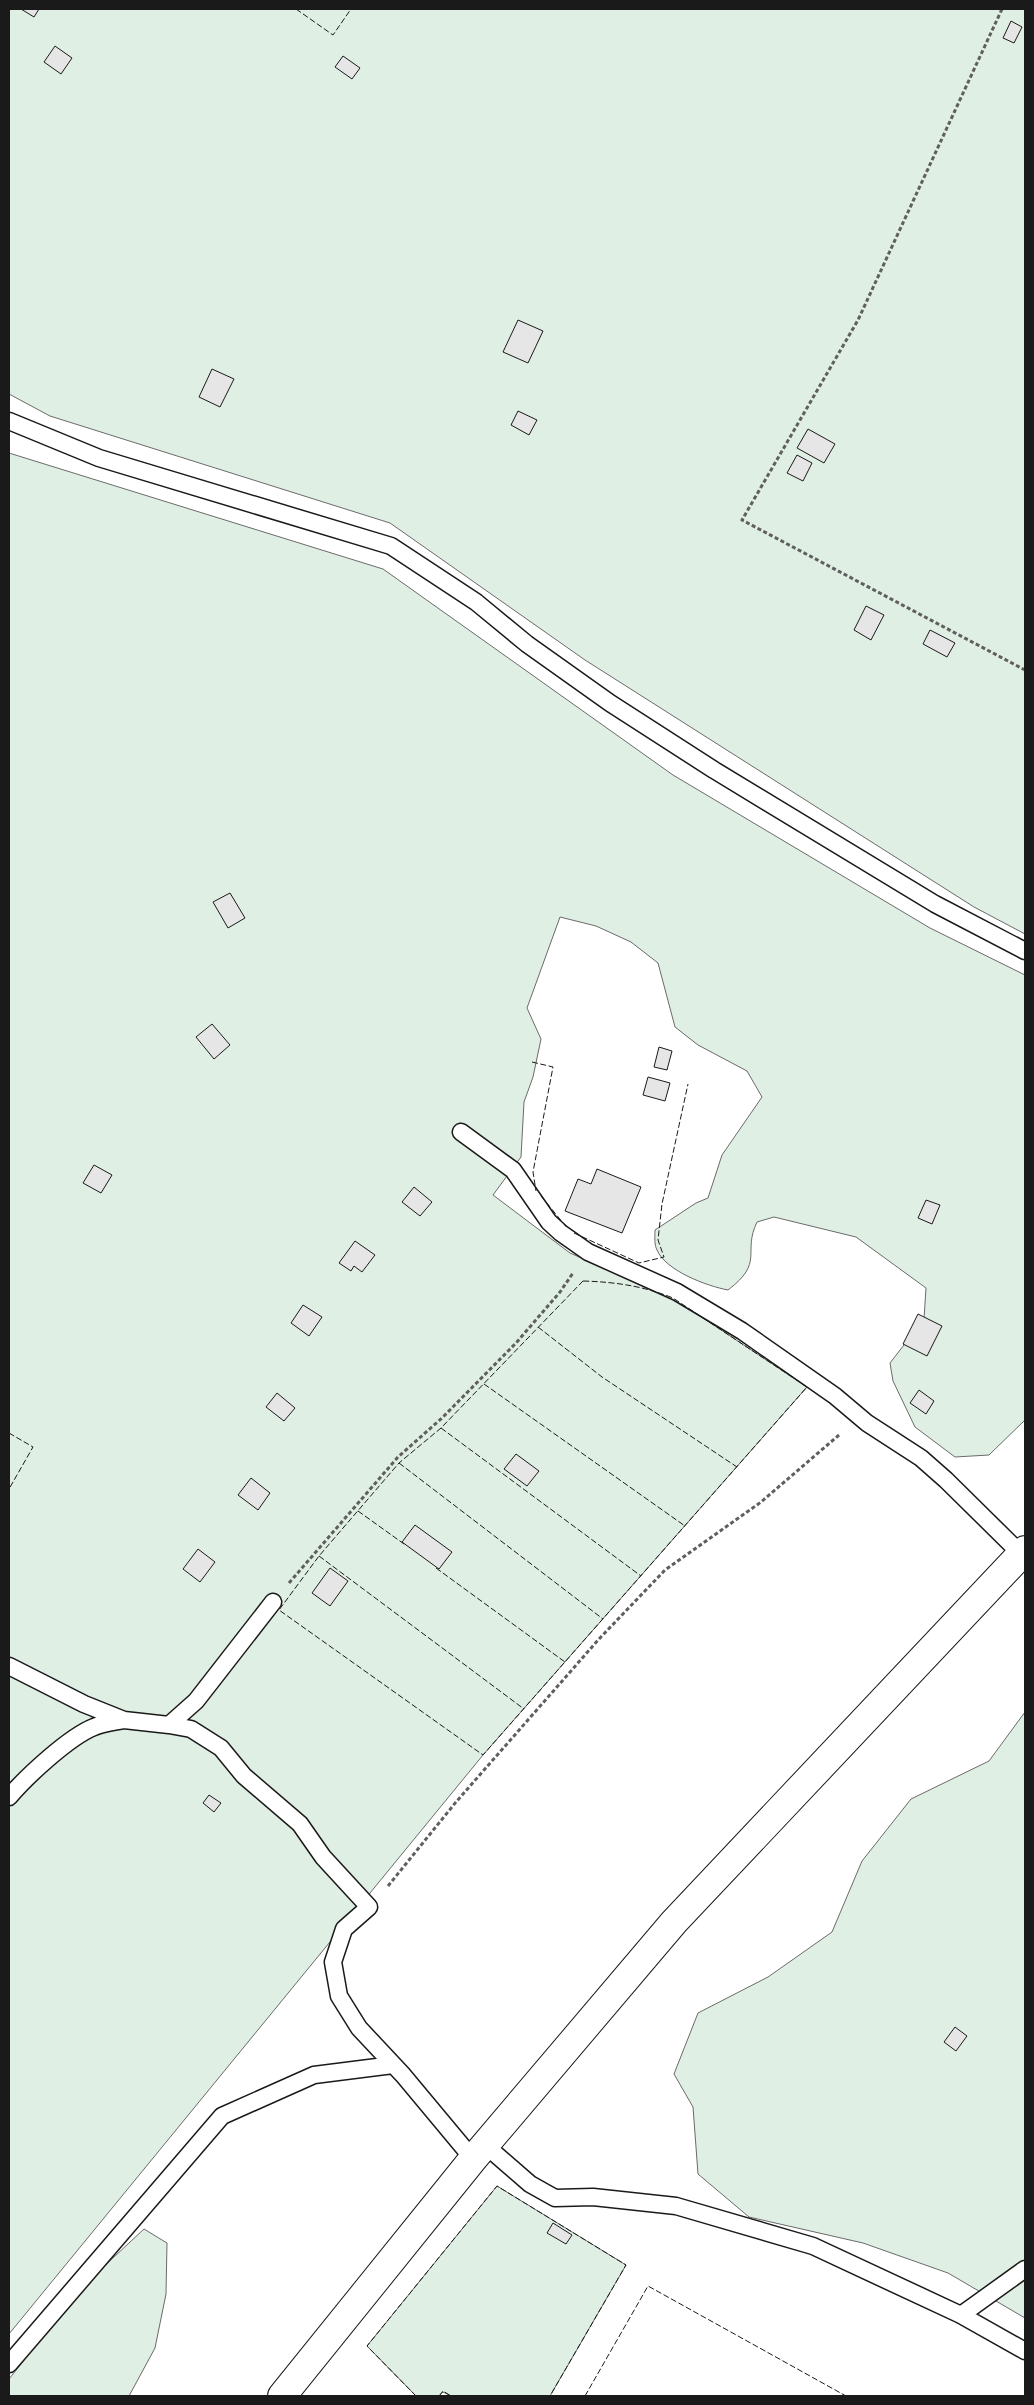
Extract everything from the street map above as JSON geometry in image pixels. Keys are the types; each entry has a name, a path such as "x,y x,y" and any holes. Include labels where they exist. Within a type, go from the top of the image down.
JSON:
{"street":[{"path":"282,2396 479,2152 674,1922 1023,1552"}],"lane":[{"path":"9,421 99,458 391,546 476,602 526,644 610,703 714,770 935,904 1025,951"},
{"path":"461,1132 513,1170 549,1222 588,1252 677,1292 742,1331 835,1396 868,1423 921,1458 1023,1552"},
{"path":"168,1725 196,1701 273,1602"},
{"path":"9,1666 84,1704 124,1720 191,1728 221,1748 244,1776 300,1824 323,1857 369,1907 344,1929 333,1962 339,1996 359,2028 479,2152 555,2198 593,2197 676,2206 813,2246 961,2315 1025,2351"},
{"path":"9,1796 77,1737 94,1727 124,1720"},
{"path":"9,2364 222,2116 314,2075 393,2065"},
{"path":"961,2315 1025,2270"}],"path":[{"path":"1002,9 858,320 742,520 1025,670"},
{"path":"273,1602 398,1456 442,1418 516,1343 560,1292 588,1252"},
{"path":"369,1907 456,1802 579,1661 666,1570 761,1502 840,1434 868,1423"}],"green space":[{"path":"9,9 1025,9 1025,934 974,907 585,660 390,523 50,416 9,394"},
{"path":"9,453 383,569 673,775 930,928 1025,975 1025,1420 989,1455 955,1457 915,1427 893,1381 890,1363 924,1319 926,1288 856,1237 774,1217 757,1222 751,1242 751,1257 746,1272 728,1290 709,1285 688,1276 669,1265 662,1258 655,1245 655,1230 696,1203 708,1198 722,1155 762,1097 747,1071 698,1045 675,1027 658,963 631,942 596,926 560,917 527,1008 541,1039 533,1077 524,1102 521,1157 493,1195 570,1253 673,1298 807,1387 483,1755 9,2334"},
{"path":"1025,1712 1025,2318 948,2273 863,2243 749,2217 698,2174 693,2107 674,2074 698,2013 768,1977 832,1932 862,1861 911,1799 989,1761"},
{"path":"497,2186 626,2265 550,2396 451,2396 443,2392 439,2396 416,2396 367,2346"},
{"path":"144,2229 167,2243 166,2294 155,2348 129,2396 9,2396 9,2379 84,2285"}],"building":[{"path":"21,9 39,9 34,17"},
{"path":"1011,21 1022,27 1014,43 1003,38"},
{"path":"55,46 72,58 61,74 44,62"},
{"path":"343,56 360,68 352,79 335,67"},
{"path":"518,320 543,331 528,363 503,352"},
{"path":"212,369 234,379 220,407 199,397"},
{"path":"518,411 537,420 529,435 511,425"},
{"path":"808,429 835,444 824,463 797,448"},
{"path":"797,455 812,463 803,481 787,473"},
{"path":"866,606 884,615 871,640 854,630"},
{"path":"930,630 955,643 947,657 923,644"},
{"path":"230,893 245,918 228,928 213,902"},
{"path":"212,1024 230,1045 214,1059 196,1037"},
{"path":"659,1047 672,1051 667,1070 654,1067"},
{"path":"648,1077 670,1083 665,1101 643,1095"},
{"path":"94,1165 112,1175 101,1193 83,1183"},
{"path":"597,1169 641,1187 622,1233 565,1211 578,1179 591,1184"},
{"path":"414,1187 432,1202 420,1216 402,1202"},
{"path":"926,1200 940,1205 932,1224 918,1218"},
{"path":"355,1241 375,1255 362,1272 354,1266 351,1271 339,1263"},
{"path":"303,1305 322,1317 309,1336 291,1323"},
{"path":"918,1314 942,1326 927,1356 903,1344"},
{"path":"919,1390 934,1401 926,1414 910,1403"},
{"path":"277,1393 295,1408 284,1421 266,1407"},
{"path":"516,1454 539,1471 527,1486 504,1469"},
{"path":"251,1478 270,1493 258,1510 238,1495"},
{"path":"415,1525 452,1552 439,1569 402,1542"},
{"path":"198,1549 215,1562 200,1582 183,1569"},
{"path":"330,1568 348,1581 330,1606 312,1593"},
{"path":"209,1795 221,1803 214,1812 203,1803"},
{"path":"955,2027 967,2036 956,2051 944,2042"},
{"path":"553,2223 572,2235 566,2244 547,2233"}],"fence":[{"path":"296,9 333,35 351,9"},
{"path":"532,1062 553,1067 533,1172 536,1191"},
{"path":"574,1233 639,1263 664,1257 658,1240 662,1204 688,1084"},
{"path":"541,1196 568,1229"},
{"path":"583,1281 629,1285 673,1298 807,1387 483,1755 279,1610 319,1556 399,1463 441,1428 583,1281"},
{"path":"538,1327 602,1377 737,1467"},
{"path":"484,1384 685,1526"},
{"path":"441,1428 641,1576"},
{"path":"9,1433 33,1447 9,1489"},
{"path":"399,1463 603,1619"},
{"path":"358,1511 404,1544"},
{"path":"319,1556 524,1709"},
{"path":"436,1568 565,1662"},
{"path":"416,2396 367,2346 497,2186 626,2265 550,2396"},
{"path":"585,2396 648,2286 846,2396"},
{"path":"439,2396 443,2391 451,2396"}]}
